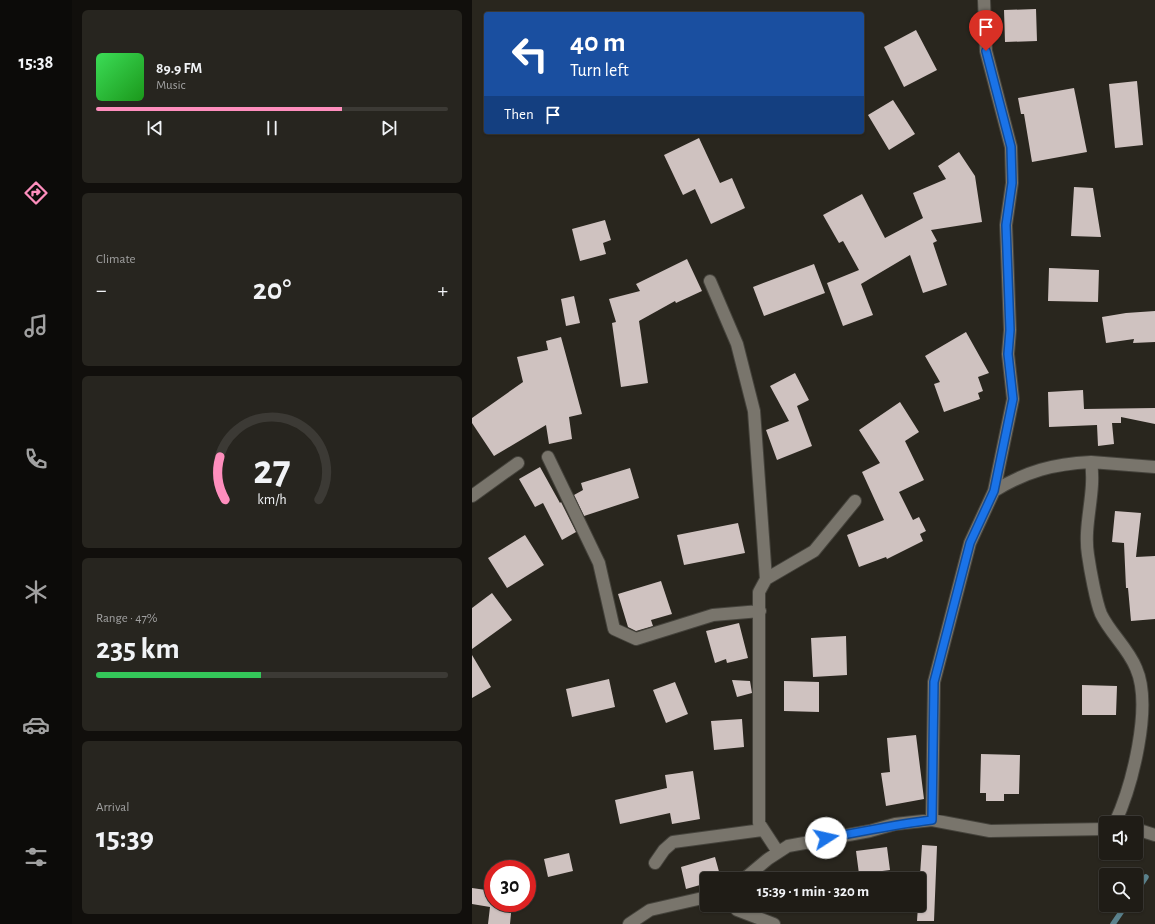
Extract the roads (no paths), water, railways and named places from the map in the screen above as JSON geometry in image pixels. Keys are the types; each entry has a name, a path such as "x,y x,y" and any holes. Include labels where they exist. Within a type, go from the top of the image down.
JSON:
{"street":[{"path":"932,820 934,682 970,543 994,491 1013,399 1008,354 1010,330 1006,225 1012,183 1011,147 986,51 984,0"},
{"path":"710,281 737,344 754,411 766,579"},
{"path":"548,457 599,563 614,629 636,639 713,615 760,611"},
{"path":"994,491 1007,483 1047,466 1091,462 1155,467"},
{"path":"1091,462 1094,477 1088,554 1101,614 1136,667 1143,692 1138,745 1122,807 1118,816"},
{"path":"472,496 518,463"},
{"path":"778,852 762,830 759,823 759,592 766,579 814,551 855,501"},
{"path":"753,872 788,846 870,831 895,824 932,820 990,831 1099,829"},
{"path":"655,863 664,850 673,842 762,830"},
{"path":"1143,831 1155,834"},
{"path":"629,924 650,910 700,899"},
{"path":"742,912 774,924"}],"waterway":[{"path":"1143,882 1146,877"},
{"path":"1113,924 1121,912"}]}
